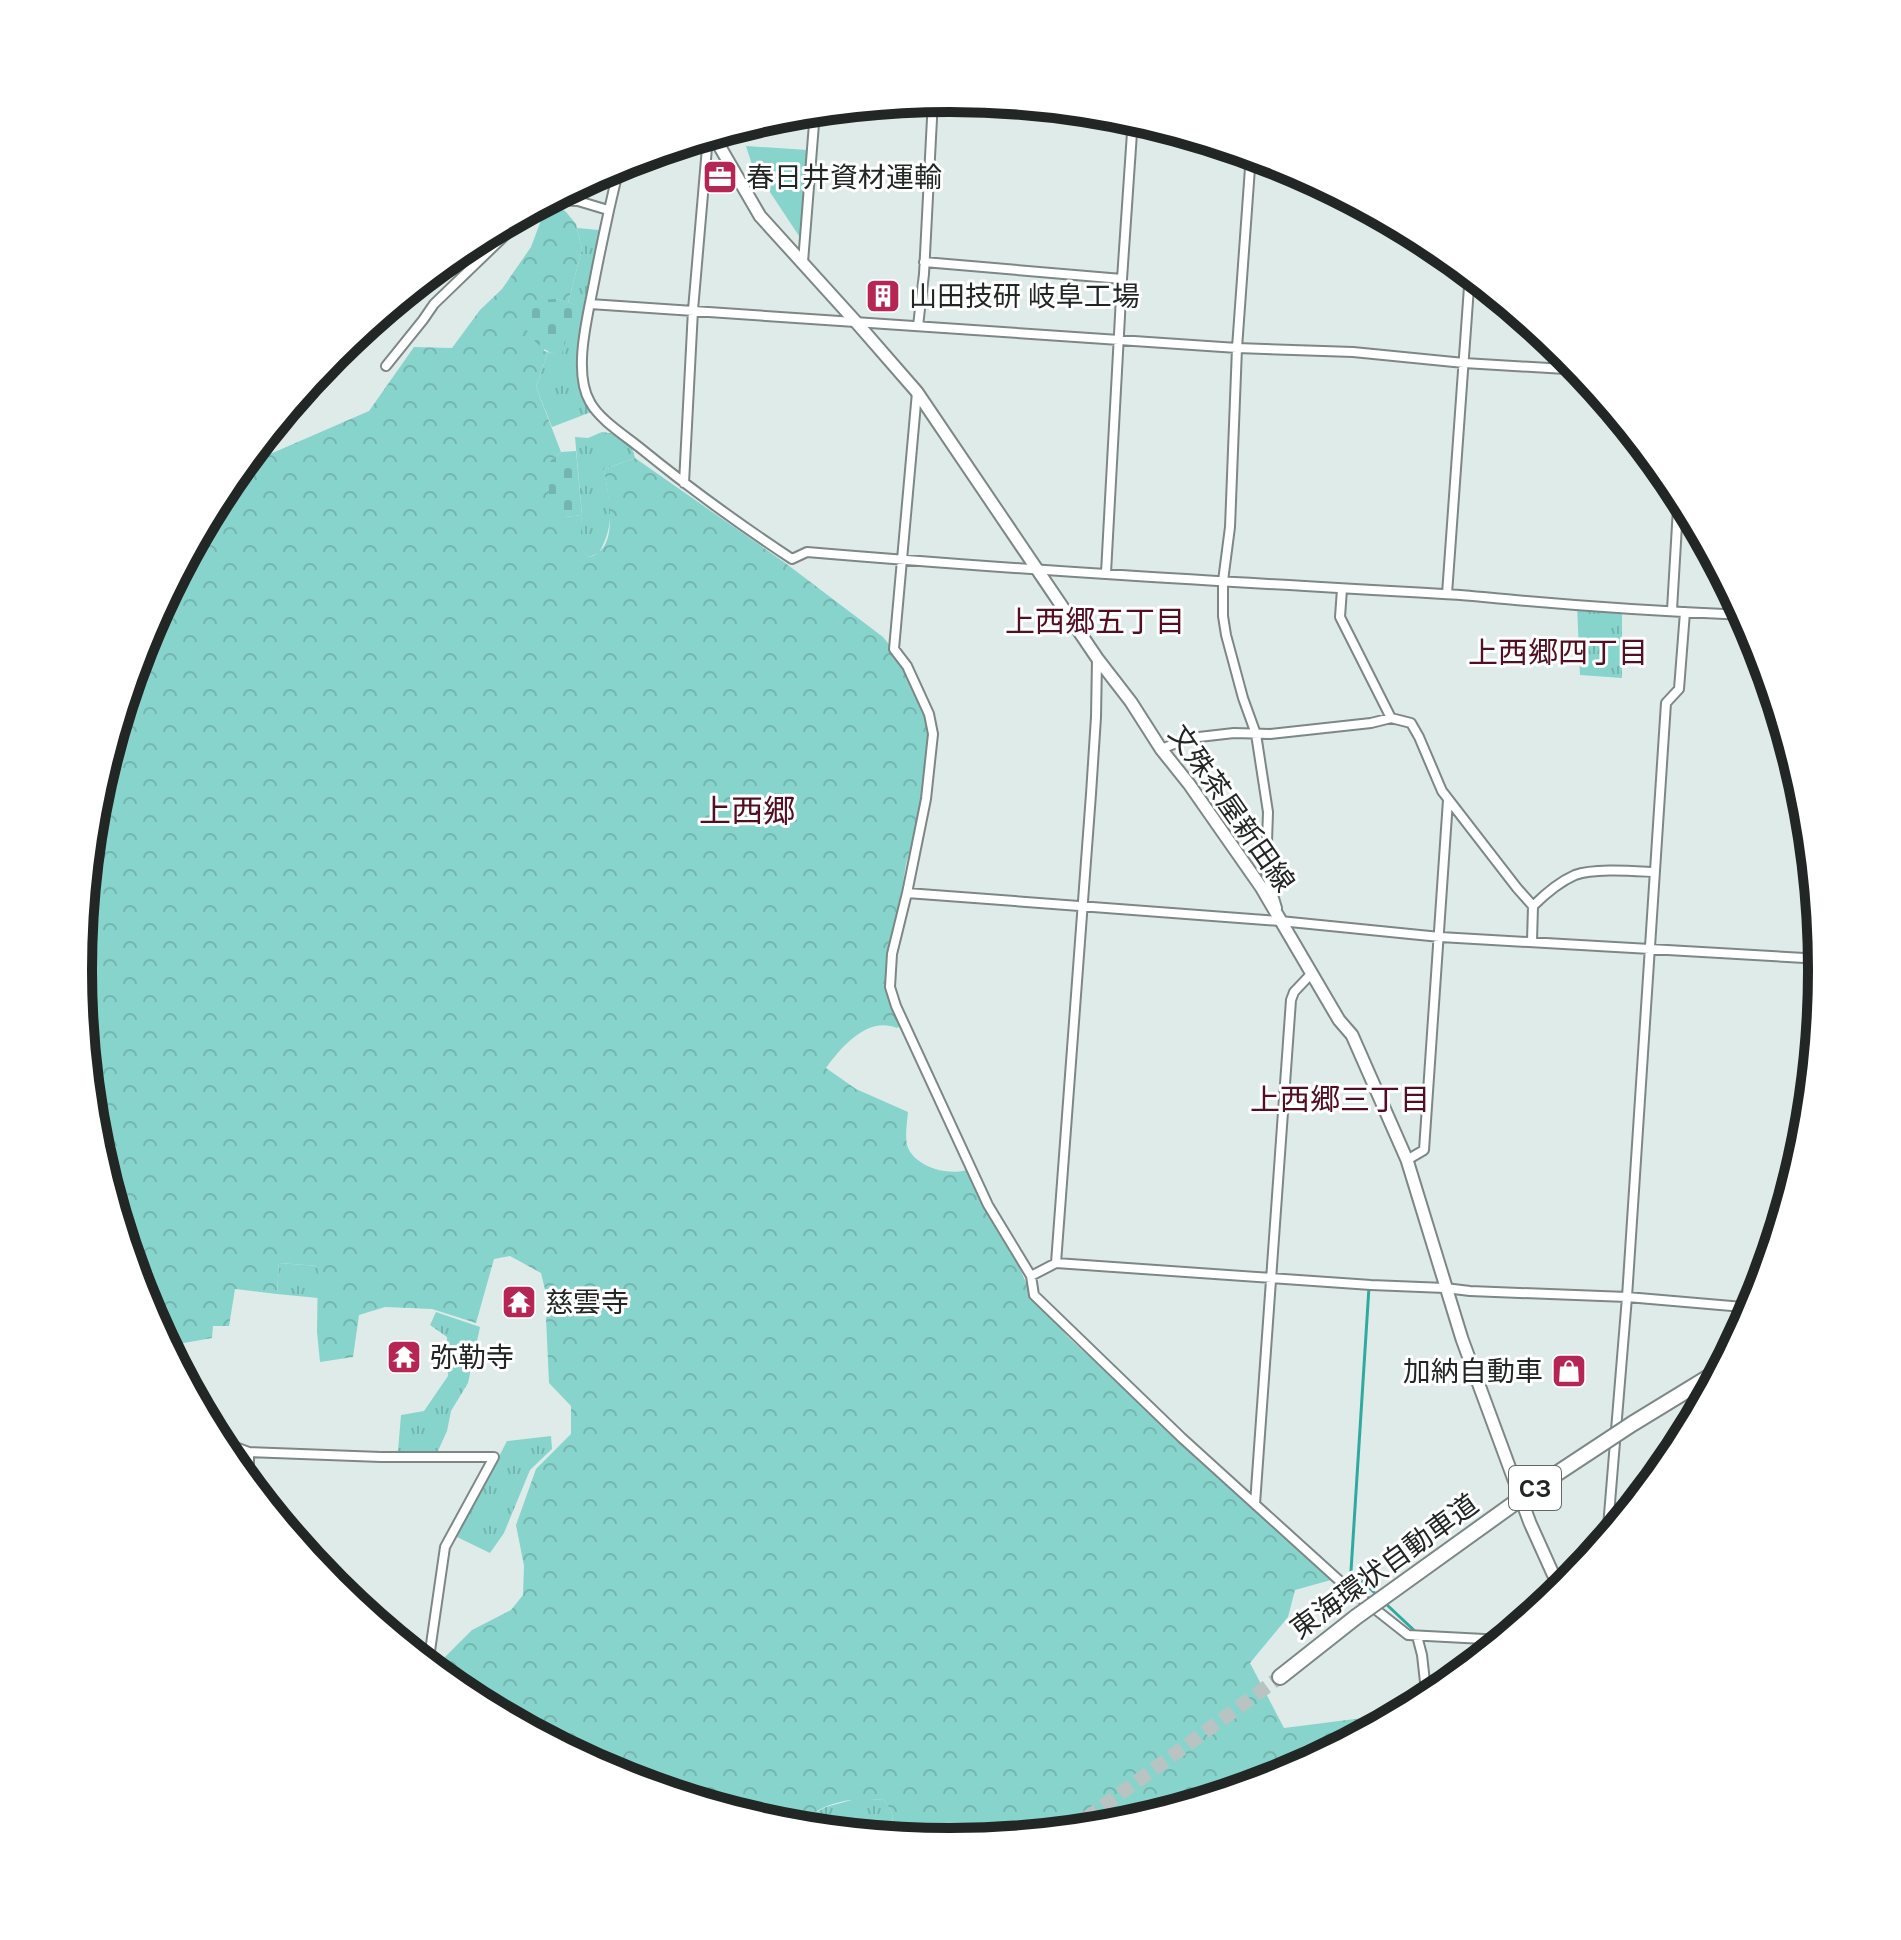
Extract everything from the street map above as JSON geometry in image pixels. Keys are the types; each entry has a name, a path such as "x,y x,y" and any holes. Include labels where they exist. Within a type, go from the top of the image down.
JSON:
{"highway":[{"name":"東海環状自動車道","path":"1280,1677 1356,1617 1541,1484 1704,1380"}],"main road":[{"name":"文殊茶屋新田線","path":"715,145 760,216 917,392 1097,658 1252,874 1339,1020 1352,1035 1407,1160 1462,1339 1530,1523 1556,1579"}],"street":[{"path":"918,326 932,112"},
{"path":"803,262 814,123"},
{"path":"1106,573 1132,131"},
{"path":"684,483 693,310 709,147"},
{"path":"1250,166 1223,616 1243,698 1256,734 1268,812 1266,872 1280,921"},
{"path":"616,180 585,325 582,370 590,403 609,423 684,483 792,559 807,552 1037,571 1447,594 1731,614"},
{"path":"572,199 608,210"},
{"path":"386,366 434,304 501,239"},
{"path":"924,262 1122,279"},
{"path":"1447,594 1469,286"},
{"path":"590,304 1237,348 1353,352 1563,369"},
{"path":"917,392 894,649 907,666 929,714 933,734 926,799 892,954 890,987 896,1006 988,1205 1031,1276 1034,1295 1182,1438 1342,1583 1408,1635 1487,1639"},
{"path":"1672,610 1678,515"},
{"path":"1342,589 1340,617 1391,718"},
{"path":"1608,1521 1627,1297 1666,703 1679,689 1685,612"},
{"path":"1056,1263 1084,907 1097,658"},
{"path":"1161,749 1190,738 1234,733 1270,734 1391,718 1411,723 1442,791 1533,906 1532,941"},
{"path":"1407,1160 1424,1150 1448,800"},
{"path":"1533,906 1546,893 1577,874 1613,870 1654,872"},
{"path":"907,893 1280,921 1440,937 1809,958"},
{"path":"1255,1504 1291,1000 1294,992 1311,974"},
{"path":"1031,1276 1056,1263 1470,1291 1627,1297 1740,1307"},
{"path":"237,1448 249,1452 381,1457 494,1457 445,1547 430,1652"},
{"path":"249,1452 249,1464"},
{"path":"1553,1574 1561,1574"},
{"path":"1417,1636 1425,1685"}],"green space":[{"path":"746,146 808,150 801,239 752,165"},
{"path":"557,208 566,212 576,224 582,249 568,303 556,299 544,351 548,352 536,387 561,452 549,462 565,517 582,515 580,547 589,557 599,552 606,543 610,519 604,469 635,458 784,562 883,637 916,678 932,722 936,753 906,864 889,966 890,982 906,1022 897,1028 876,1026 857,1035 826,1068 856,1089 908,1112 907,1145 911,1153 927,1166 958,1172 975,1166 1027,1285 1067,1336 1331,1580 1295,1590 1288,1617 1250,1663 1284,1728 1373,1717 1279,1763 1173,1799 1118,1812 1007,1827 892,1827 890,1809 884,1800 841,1802 809,1816 728,1799 675,1783 571,1740 521,1713 442,1661 472,1630 511,1610 523,1595 524,1566 516,1525 536,1469 571,1434 571,1406 549,1383 546,1318 550,1310 541,1273 510,1256 494,1259 476,1323 432,1309 385,1307 359,1315 353,1357 320,1362 318,1266 279,1263 277,1294 235,1289 229,1326 213,1326 212,1338 178,1344 157,1299 121,1192 99,1082 94,1026 92,970 99,858 121,748 138,694 157,641 181,590 207,541 262,458 369,411 414,347 452,348 480,310 502,289 531,247 543,215"},
{"path":"577,228 599,230 583,313 579,362 594,411 552,427 536,387 548,352 560,356 575,305 568,303 582,249"},
{"path":"556,299 576,305 561,357 536,342 519,317 533,300"},
{"path":"602,432 624,438 635,458 604,469 610,521 599,553 589,557 579,544 582,515 575,437 588,438"},
{"path":"576,451 582,515 565,517 549,507 549,462 561,452"},
{"path":"1577,606 1622,610 1622,678 1580,675"},
{"path":"279,1263 318,1266 318,1298 277,1294"},
{"path":"436,1312 480,1327 468,1383 451,1411 438,1451 398,1451 401,1415 424,1411 448,1376 447,1337 430,1325"},
{"path":"551,1436 552,1449 530,1470 504,1533 490,1553 457,1537 507,1441"},
{"path":"859,1798 884,1800 890,1809 892,1826 809,1816 826,1807"}],"waterway":[{"path":"1369,1287 1351,1571 1377,1595"},
{"path":"1385,1603 1418,1634"}],"tunnel":[{"path":"1088,1817 1280,1677"}],"place":[{"name":"春日井資材運輸","path":"720,177"},
{"name":"山田技研 岐阜工場","path":"883,296"},
{"name":"慈雲寺","path":"519,1302"},
{"name":"弥勒寺","path":"404,1357"},
{"name":"加納自動車","path":"1569,1371"}],"district":[{"name":"上西郷五丁目","path":"1095,622"},
{"name":"上西郷四丁目","path":"1558,653"},
{"name":"上西郷","path":"747,811"},
{"name":"上西郷三丁目","path":"1340,1100"}]}
